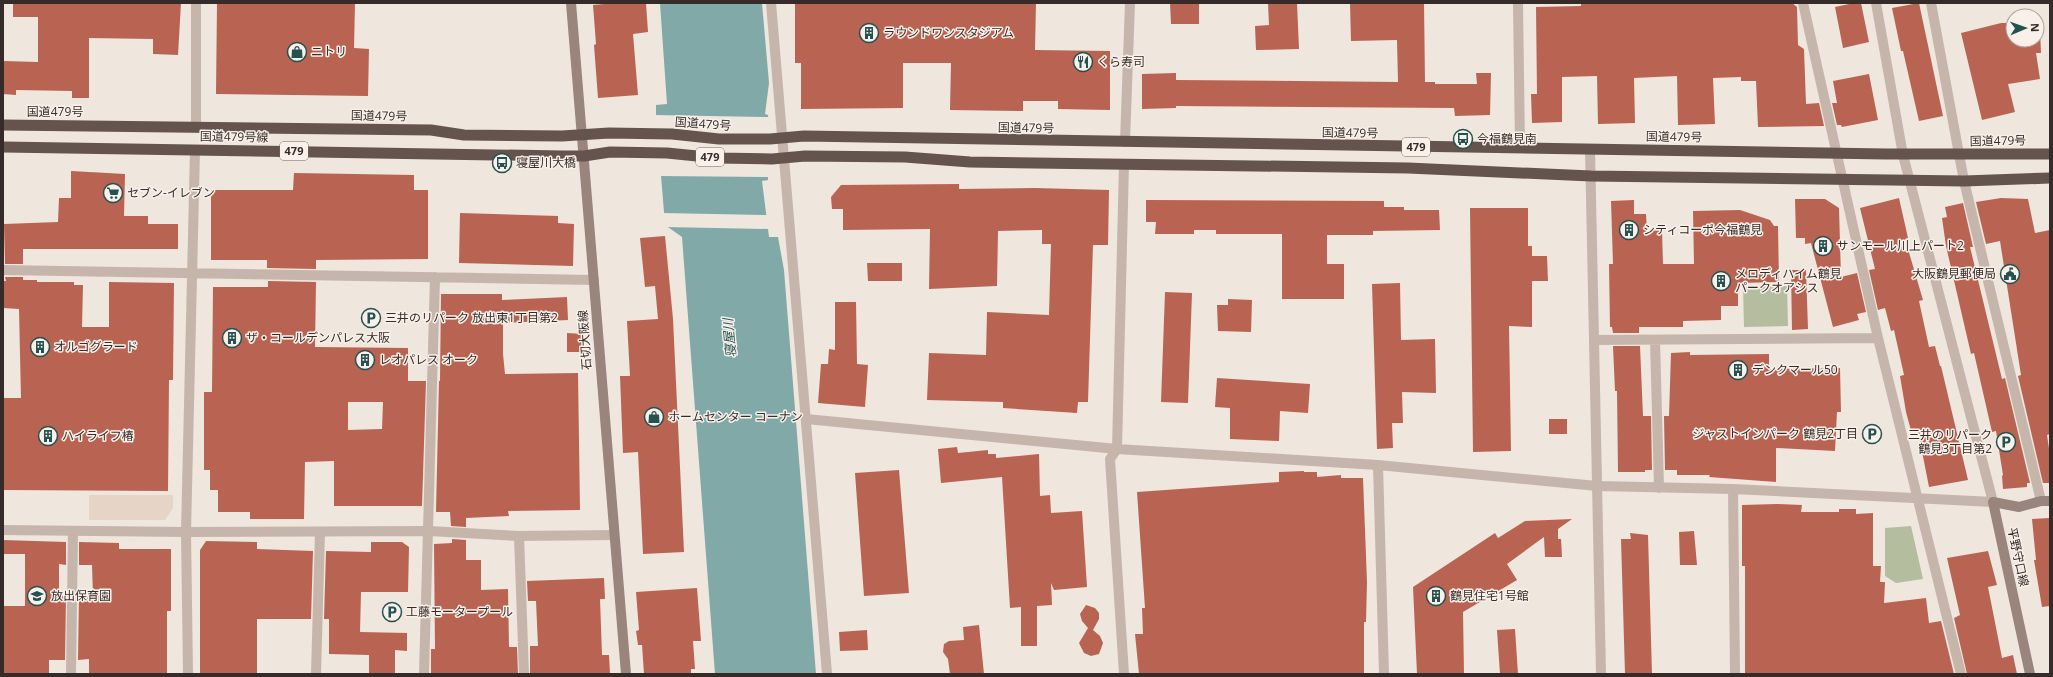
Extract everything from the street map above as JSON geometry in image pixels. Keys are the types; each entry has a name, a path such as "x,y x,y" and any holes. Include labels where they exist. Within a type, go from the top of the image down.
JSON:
{"highway":[{"name":"国道479号","path":"3,125 431,130 464,135 562,136 582,134 672,134 719,139 770,139 811,136 1520,147 1903,155 2050,154"},
{"name":"国道479号線","path":"3,146 584,156"},
{"name":"479","path":"584,156 610,152 667,153 717,158 772,159 805,156 905,157 970,162 1408,168 1591,176 1964,181 2050,178"}],"main road":[{"name":"石切大阪線","path":"571,3 626,674"},
{"path":"1993,502 2019,507 2045,501"},
{"name":"平野守口線","path":"1993,502 2030,674"}],"street":[{"path":"196,3 196,127"},
{"path":"771,3 827,674"},
{"path":"1125,142 1130,3"},
{"path":"1518,3 1520,147"},
{"path":"1804,3 1878,338 1961,674"},
{"path":"806,419 1116,449 1378,465 1597,486 1734,489 1993,502 1911,180 1903,155 1876,3"},
{"path":"1931,3 1964,181 2045,501"},
{"path":"1590,149 1601,674"},
{"path":"188,674 186,532 195,150"},
{"path":"1124,164 1116,449 1110,459 1124,674"},
{"path":"3,270 594,280"},
{"path":"424,674 435,277"},
{"path":"1594,340 1878,338"},
{"path":"1655,340 1659,488"},
{"path":"1378,465 1384,674"},
{"path":"1734,489 1735,674"},
{"path":"3,530 186,532 429,531 519,536 614,535"},
{"path":"71,674 73,531"},
{"path":"316,674 320,532"},
{"path":"519,536 524,674"}],"green space":[{"path":"1787,286 1788,326 1744,327 1743,287"},
{"path":"1911,526 1923,579 1896,583 1885,576 1885,528"}],"shaded area":[{"path":"89,495 173,495 173,508 165,520 89,520"}],"water":[{"name":"寝屋川","path":"660,3 762,3 769,83 765,114 768,115 772,176 768,176 768,180 762,181 769,237 778,237 784,270 816,674 715,674 682,237 668,227 664,212 656,114 656,105 667,104"}],"pier":[{"path":"654,115 769,117 773,177 659,176"},
{"path":"662,213 768,215 770,229 666,227"}],"building":[{"path":"13,3 181,3 178,55 153,54 153,39 89,38 89,98 72,98 72,91 16,90 16,95 3,94 3,61 38,62 38,17 13,17"},
{"path":"217,3 355,3 354,48 369,49 368,96 216,94"},
{"path":"646,3 648,32 633,34 638,95 598,98 593,5"},
{"path":"795,3 1036,3 1035,50 1110,51 1110,110 1058,109 1058,101 1023,101 1023,111 950,110 951,63 903,63 903,108 801,109 801,63 795,63"},
{"path":"1170,3 1199,3 1199,24 1171,24"},
{"path":"1268,3 1297,3 1299,49 1256,50 1255,26 1269,25"},
{"path":"1350,3 1424,3 1425,82 1435,82 1435,84 1477,84 1476,73 1491,73 1490,115 1455,116 1454,108 1176,106 1176,108 1142,109 1142,74 1176,73 1176,80 1398,82 1397,40 1351,41"},
{"path":"1581,3 1792,3 1797,7 1798,45 1804,49 1806,104 1819,103 1824,126 1758,127 1756,81 1741,81 1741,77 1713,78 1715,124 1678,125 1677,76 1634,78 1635,123 1598,124 1597,76 1562,77 1562,122 1532,123 1531,94 1537,94 1536,7 1581,6"},
{"path":"1861,3 1869,42 1843,48 1835,7"},
{"path":"1919,3 1943,116 1919,121 1903,51 1901,51 1892,8"},
{"path":"2005,23 2005,48 2041,48 2041,53 2036,53 2040,79 2008,84 2015,112 1982,120 1961,33"},
{"path":"1869,74 1878,120 1842,127 1841,125 1837,125 1832,103 1837,103 1833,81"},
{"path":"71,171 125,174 124,216 148,216 148,224 178,224 178,249 23,249 23,264 5,264 4,224 58,222 59,198 71,198"},
{"path":"294,173 414,175 414,190 428,190 428,259 316,260 316,269 267,268 267,260 211,260 211,190 293,190"},
{"path":"959,184 959,189 1035,188 1109,190 1108,245 1093,245 1088,402 1078,402 1077,413 1003,408 1003,402 927,400 929,353 986,355 987,312 1049,315 1051,244 1042,244 1042,230 998,231 997,286 929,289 930,229 843,230 843,209 832,209 831,197 841,185"},
{"path":"1899,198 1908,238 1905,239 1923,300 1919,301 1929,347 1935,346 1941,366 1968,480 1929,487 1919,436 1913,438 1906,412 1900,376 1904,375 1894,330 1891,331 1885,308 1878,310 1869,270 1875,269 1860,208"},
{"path":"2001,198 2028,199 2035,233 2050,230 2050,434 2047,435 2050,455 2050,483 2043,483 2018,376 2021,375 2000,241 1986,244 1976,202"},
{"path":"1795,199 1825,199 1839,208 1841,277 1857,273 1866,312 1857,314 1859,320 1833,327 1811,243 1805,244 1805,238 1796,238"},
{"path":"1146,200 1384,201 1384,207 1404,207 1404,210 1439,210 1440,230 1373,231 1373,235 1327,235 1327,264 1344,264 1344,299 1282,299 1282,234 1216,234 1216,230 1194,230 1194,234 1155,234 1156,222 1146,222"},
{"path":"1634,200 1634,214 1646,214 1647,231 1662,230 1663,264 1694,264 1693,211 1740,210 1770,220 1774,226 1778,226 1779,282 1738,283 1738,306 1721,306 1721,320 1683,321 1683,327 1639,327 1639,333 1613,333 1612,327 1610,327 1609,264 1613,264 1611,201"},
{"path":"1963,203 1973,247 1970,247 2002,379 2005,378 2030,483 2027,483 2027,487 2003,489 2003,475 1996,431 1992,432 1974,353 1971,354 1946,246 1942,218 1947,217 1945,207"},
{"path":"1470,208 1528,208 1528,246 1532,246 1532,256 1547,256 1548,281 1532,281 1532,327 1509,326 1511,451 1473,452"},
{"path":"460,213 558,216 558,223 574,224 573,266 459,263"},
{"path":"665,236 673,319 684,552 643,554 638,452 623,453 620,376 630,376 627,321 658,319 655,286 645,287 640,238"},
{"path":"867,263 902,263 902,281 868,281"},
{"path":"1791,270 1806,270 1808,329 1792,330"},
{"path":"5,277 23,277 23,280 37,280 37,282 74,282 74,285 83,285 82,327 109,327 109,282 174,283 173,380 169,380 168,491 3,490 3,398 21,398 19,309 3,308 3,281 6,281"},
{"path":"268,281 316,282 315,347 408,348 408,381 426,381 422,506 334,506 334,461 305,462 304,519 250,519 250,512 218,512 218,490 210,490 210,470 204,470 204,392 212,392 213,287 268,287","holes":["348,402 383,402 382,429 348,430"]},
{"path":"1400,283 1401,340 1435,339 1436,393 1402,392 1403,423 1392,423 1393,448 1377,449 1372,284"},
{"path":"1165,292 1192,293 1188,403 1161,402"},
{"path":"441,294 502,294 502,300 567,297 568,320 503,323 503,354 505,374 578,373 580,510 508,511 509,516 466,518 466,527 451,526 450,512 436,512"},
{"path":"1228,299 1252,300 1251,332 1218,331 1217,305 1228,305"},
{"path":"835,302 856,302 857,364 868,365 865,407 818,403 821,364 828,364 829,349 835,350"},
{"path":"567,333 583,334 582,352 567,352"},
{"path":"1613,346 1640,346 1643,416 1651,416 1652,470 1645,470 1645,472 1618,472 1617,391 1615,391"},
{"path":"1690,352 1690,355 1769,354 1769,369 1840,368 1841,412 1837,412 1835,451 1776,448 1776,482 1709,477 1710,475 1677,475 1677,470 1665,470 1664,416 1669,416 1671,353"},
{"path":"1217,378 1310,384 1308,413 1280,411 1279,441 1230,439 1230,408 1215,407"},
{"path":"1549,419 1567,419 1567,434 1549,434"},
{"path":"957,447 958,453 988,450 988,454 996,454 996,458 1039,454 1040,496 1050,495 1051,513 1082,511 1087,587 1054,590 1051,583 1052,605 1037,606 1037,646 1021,646 1021,607 1010,608 1002,477 941,483 938,449"},
{"path":"899,470 909,593 864,596 855,473"},
{"path":"1279,472 1317,472 1317,477 1341,475 1341,478 1363,478 1367,582 1366,622 1364,622 1364,674 1139,674 1135,634 1143,634 1142,608 1145,608 1137,492 1279,482"},
{"path":"1742,505 1802,505 1801,512 1839,512 1839,509 1856,509 1856,514 1873,513 1873,566 1881,566 1880,582 1885,582 1884,603 1926,598 1929,623 1941,621 1954,674 1745,674 1745,566 1742,566"},
{"path":"2049,518 2050,606 2042,607 2034,560 2036,560 2032,519"},
{"path":"1572,519 1558,529 1558,539 1561,539 1562,557 1545,557 1544,537 1507,564 1517,580 1463,612 1464,674 1417,674 1413,587 1495,533 1498,538 1525,521"},
{"path":"1694,531 1697,565 1680,565 1679,532"},
{"path":"1630,533 1648,535 1652,674 1625,674 1621,539 1631,539"},
{"path":"452,539 466,540 466,560 481,560 481,590 508,589 509,647 517,647 518,674 431,674 431,649 435,649 434,544 452,543"},
{"path":"3,540 66,542 66,565 59,564 59,596 66,596 65,660 49,660 49,674 3,674 3,606 25,606 25,554 3,554"},
{"path":"206,541 257,542 257,549 313,551 311,619 257,619 257,674 200,674 200,550"},
{"path":"79,542 119,543 119,549 171,549 171,611 167,611 167,674 89,674 89,659 78,660 79,596 93,596 92,565 79,565"},
{"path":"371,542 402,542 409,547 408,592 361,592 360,632 407,633 407,651 395,650 395,674 369,674 369,655 329,654 329,619 324,619 326,551 371,552"},
{"path":"1988,551 1997,585 1988,587 2002,658 2013,655 2017,674 1967,674 1954,618 1960,615 1947,558"},
{"path":"604,578 605,599 600,599 602,655 609,655 610,674 530,674 530,646 538,646 536,601 528,601 527,581"},
{"path":"697,588 701,641 693,641 695,669 691,669 691,674 644,674 642,645 638,645 636,631 639,630 636,592"},
{"path":"1086,605 1095,608 1099,613 1099,619 1093,630 1100,636 1103,643 1099,654 1091,656 1084,653 1079,643 1088,628 1082,621 1080,614"},
{"path":"979,625 984,674 950,674 948,659 943,652 944,644 949,641 964,640 963,627"},
{"path":"1515,629 1518,674 1500,674 1497,630"},
{"path":"867,630 868,650 840,651 839,632"}],"place":[{"name":"ラウンドワンスタジアム","path":"869,33"},
{"name":"ニトリ","path":"297,52"},
{"name":"くら寿司","path":"1083,62"},
{"name":"今福鶴見南","path":"1463,139"},
{"name":"寝屋川大橋","path":"502,163"},
{"name":"セブン-イレブン","path":"113,193"},
{"name":"シティコーポ今福鶴見","path":"1629,230"},
{"name":"サンモール川上パート2","path":"1823,246"},
{"name":"大阪鶴見郵便局","path":"2010,274"},
{"name":"メロディハイム鶴見 パークオアシス","path":"1721,281"},
{"name":"三井のリパーク 放出東1丁目第2","path":"371,318"},
{"name":"ザ・コールデンパレス大阪","path":"232,338"},
{"name":"オルゴグラード","path":"40,347"},
{"name":"レオパレス オーク","path":"365,360"},
{"name":"デンクマール50","path":"1738,370"},
{"name":"ホームセンター コーナン","path":"654,417"},
{"name":"ジャストインパーク 鶴見2丁目","path":"1872,434"},
{"name":"ハイライフ椿","path":"48,436"},
{"name":"三井のリパーク 鶴見3丁目第2","path":"2006,442"},
{"name":"放出保育園","path":"37,596"},
{"name":"鶴見住宅1号館","path":"1436,596"},
{"name":"工藤モータープール","path":"392,612"}]}
